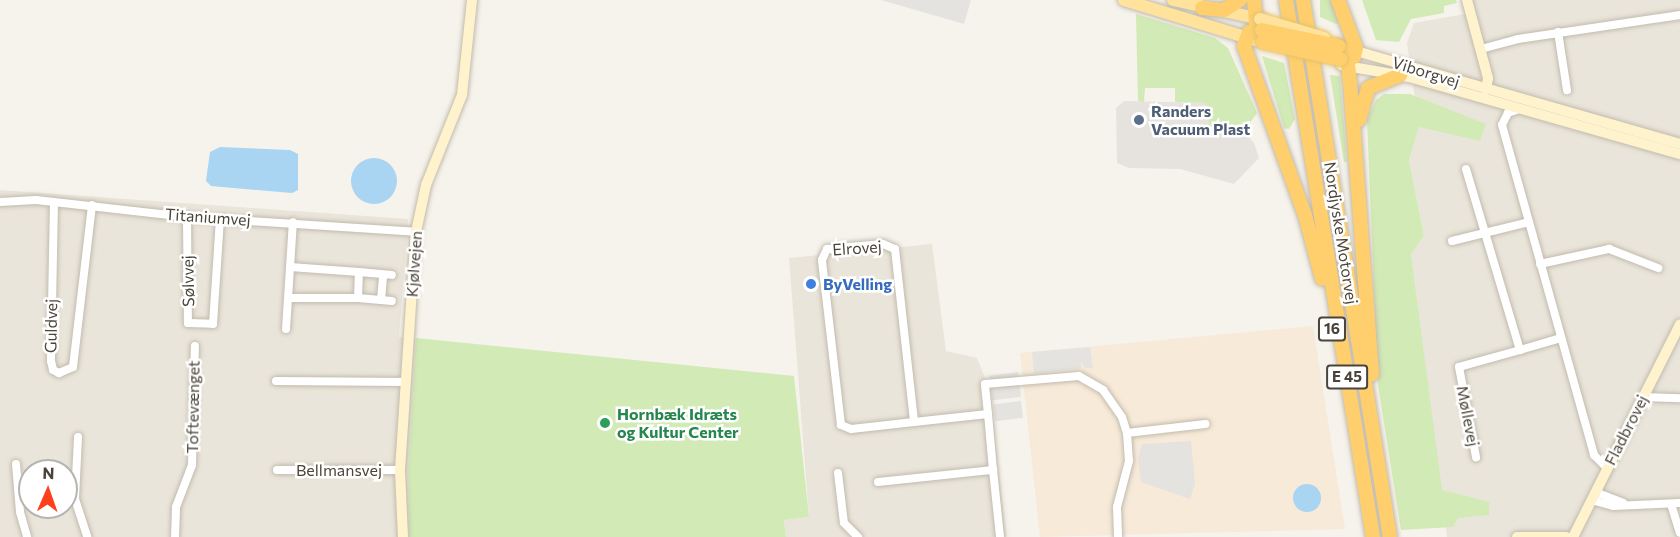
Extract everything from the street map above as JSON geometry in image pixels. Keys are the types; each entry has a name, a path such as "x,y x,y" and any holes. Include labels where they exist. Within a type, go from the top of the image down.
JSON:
{"highway":[{"path":"1202,8 1224,10 1240,0"},
{"path":"1254,0 1257,29 1344,56 1338,0"},
{"name":"Nordjyske Motorvej","path":"1286,0 1373,537"},
{"name":"Nordjyske Motorvej","path":"1303,0 1390,537"},
{"name":"16","path":"1257,29 1246,51 1319,261 1371,522"},
{"name":"16","path":"1344,56 1357,172 1368,336 1390,537"},
{"path":"1357,172 1362,98 1375,83 1400,75"}],"main road":[{"name":"Viborgvej","path":"1124,0 1257,29 1328,39 1344,56"},
{"name":"Viborgvej","path":"1173,0 1202,8 1257,29"}],"street":[{"name":"Kjølvejen","path":"403,537 400,470 416,232 426,185 462,95 472,0"},
{"path":"1467,0 1488,78 1486,90"},
{"path":"1481,49 1558,33 1680,15"},
{"path":"1558,33 1567,90"},
{"name":"Viborgvej","path":"1344,56 1400,75 1680,154"},
{"name":"Viborgvej","path":"1344,56 1486,90 1680,144"},
{"path":"1519,109 1504,116 1502,125 1594,455 1606,468"},
{"path":"1466,169 1487,232 1520,350"},
{"name":"Titaniumvej","path":"0,202 54,202 187,217 293,222 416,232"},
{"name":"Guldvej","path":"54,202 51,361 53,370 59,373 69,372 74,362 92,205"},
{"name":"Sølvvej","path":"187,217 188,323 213,324 220,219"},
{"path":"286,329 293,222"},
{"path":"1452,241 1529,222"},
{"name":"Elrovej","path":"914,422 895,249 883,244 826,249 822,260 841,425 851,429 988,414"},
{"path":"1540,264 1609,249 1658,267"},
{"path":"290,267 392,275"},
{"path":"358,298 359,272"},
{"path":"381,300 383,274"},
{"path":"288,298 392,300"},
{"name":"Fladbrovej","path":"1573,537 1680,324"},
{"name":"Møllevej","path":"1476,457 1459,367 1560,339"},
{"name":"Toftevænget","path":"175,537 176,507 192,465 195,346"},
{"path":"1000,537 986,384 1078,376 1090,380 1114,403 1127,433 1129,461 1117,507 1118,537"},
{"path":"276,381 406,382"},
{"path":"1643,397 1680,398"},
{"path":"1127,433 1205,424"},
{"path":"78,437 75,499 87,537"},
{"path":"16,464 20,512 27,537"},
{"name":"Bellmansvej","path":"277,470 400,470"},
{"path":"878,482 993,470"},
{"path":"838,473 844,523 858,537"},
{"path":"1593,496 1627,504 1680,503"},
{"path":"1671,504 1680,533"},
{"path":"1517,537 1566,537"}],"shaded area":[{"path":"881,0 971,0 964,24"},
{"path":"1462,0 1680,0 1680,537 1447,537 1411,254 1424,236 1409,160 1419,127 1407,43 1414,23 1465,14"},
{"path":"1124,101 1208,103 1209,130 1244,131 1254,143 1259,158 1234,184 1180,169 1129,168 1117,163 1116,108"},
{"path":"0,190 408,219 399,337 416,338 408,470 409,537 0,537"},
{"path":"932,244 946,351 977,358 990,390 1006,537 786,537 784,520 809,517 789,258"},
{"path":"1313,326 1345,529 1040,537 1020,353"},
{"path":"1090,347 1093,368 1085,368 1081,362 1081,368 1034,374 1032,352"},
{"path":"1018,372 1021,397 992,400 989,376"},
{"path":"1021,401 1023,418 995,421 993,404"},
{"path":"1191,441 1195,484 1190,499 1141,482 1138,458 1142,444"}],"green space":[{"path":"1320,0 1332,0 1341,22 1336,24 1320,17"},
{"path":"1362,0 1456,0 1457,3 1444,6 1444,13 1411,19 1399,42 1376,40"},
{"path":"1136,14 1215,38 1228,48 1257,113 1244,131 1209,130 1207,103 1175,102 1175,88 1145,88 1144,102 1138,101"},
{"path":"1262,56 1284,63 1295,119 1289,129 1284,128"},
{"path":"1330,75 1340,76 1347,162 1344,162"},
{"path":"1384,94 1410,94 1486,124 1480,141 1419,127 1409,160 1424,236 1411,254 1442,490 1489,502 1489,515 1458,518 1453,527 1401,530 1378,385 1367,120 1376,100"},
{"name":"Hornbæk Idræts og Kultur Center","path":"416,338 794,376 809,517 784,520 786,537 409,537 408,470"}],"water":[{"path":"220,147 290,150 298,154 298,190 292,193 211,186 206,181 210,152"},
{"path":"374,158 390,165 397,181 390,197 374,204 358,197 351,181 358,165"},
{"path":"1307,484 1317,488 1321,498 1317,508 1307,512 1297,508 1293,498 1297,488"}],"place":[{"name":"Randers Vacuum Plast","path":"1139,120"},
{"name":"ByVelling","path":"811,284"},
{"name":"Hornbæk Idræts og Kultur Center","path":"605,423"}]}
